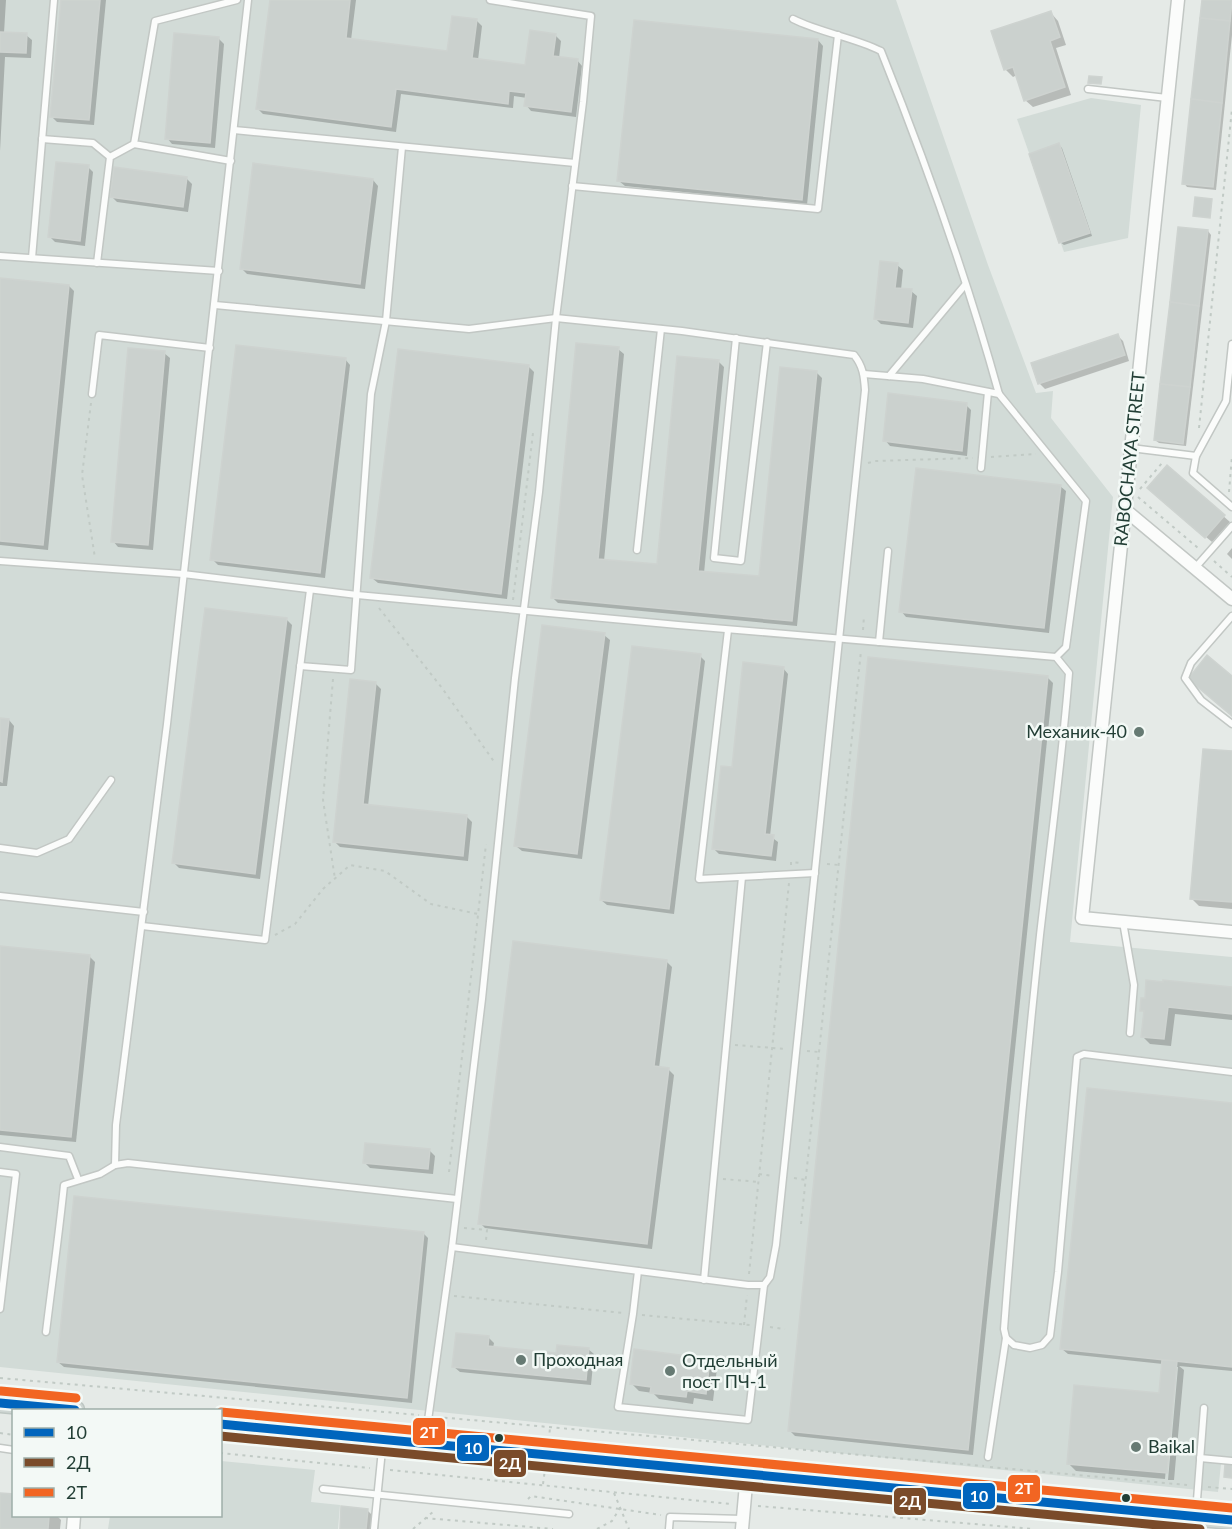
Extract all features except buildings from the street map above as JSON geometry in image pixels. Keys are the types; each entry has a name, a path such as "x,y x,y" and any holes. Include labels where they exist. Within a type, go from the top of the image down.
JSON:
{"main road":[{"path":"0,1403 64,1409"},
{"path":"222,1424 1232,1520"}],"street":[{"name":"RABOCHAYA STREET","path":"1123,922 1082,918 1178,0"},
{"path":"1124,509 1232,599"},
{"path":"1123,922 1232,932"},
{"path":"742,1524 747,1473"}],"lane":[{"path":"32,258 54,0"},
{"path":"135,144 154,21 210,4 237,0"},
{"path":"115,1165 116,1125 167,724 216,305 248,0"},
{"path":"425,1443 452,1247 591,16 490,0"},
{"path":"793,19 811,28 861,41 881,51 920,148 999,394 1086,501 1066,647 1056,657"},
{"path":"572,186 818,209 838,35"},
{"path":"1088,89 1167,98"},
{"path":"234,130 575,163"},
{"path":"42,139 93,143 110,157"},
{"path":"110,157 135,144 231,161"},
{"path":"300,666 351,670 371,394 386,321 402,147"},
{"path":"97,263 110,157"},
{"path":"0,256 219,271"},
{"path":"889,376 965,285"},
{"path":"216,305 469,329 556,318 767,342 854,355 860,363 864,374 865,390 797,1050 776,1245 770,1277 764,1285 748,1420 618,1407 638,1271"},
{"path":"637,550 661,329"},
{"path":"92,394 99,335 210,348"},
{"path":"736,338 714,558 741,561 767,342"},
{"path":"1230,506 1193,473 1196,456 1229,401 1232,344"},
{"path":"864,374 923,379 999,394"},
{"path":"981,468 988,392"},
{"path":"1131,448 1196,456"},
{"path":"1194,568 1232,526"},
{"path":"879,642 888,551"},
{"path":"0,561 183,574 370,597 1056,657 1069,673 1064,741 1026,1072 1004,1329 1006,1338 988,1457"},
{"path":"142,926 265,940 310,590"},
{"path":"1232,616 1191,663 1185,678 1201,700 1232,724"},
{"path":"728,630 699,879 815,873"},
{"path":"0,848 38,853 69,839 111,780"},
{"path":"704,1280 742,876"},
{"path":"0,896 144,912"},
{"path":"1123,922 1134,985 1130,1033"},
{"path":"1006,1338 1014,1345 1030,1348 1042,1345 1050,1336 1077,1057 1084,1054 1232,1072"},
{"path":"0,1147 69,1156 78,1179"},
{"path":"46,1332 54,1264 58,1250 64,1185 100,1174 115,1165 128,1163 457,1199"},
{"path":"0,1172 16,1174 0,1309"},
{"path":"452,1247 704,1280 764,1285"},
{"path":"1196,1516 1204,1408"},
{"path":"374,1529 383,1439"},
{"path":"1200,1458 1232,1460"},
{"path":"323,1489 569,1514"},
{"path":"669,1529 670,1516 742,1524"}],"path":[{"path":"1196,456 1232,109"},
{"path":"92,394 82,475 97,568"},
{"path":"856,468 875,461 982,458 1048,453"},
{"path":"1168,456 1135,494 1232,577"},
{"path":"1230,506 1232,456"},
{"path":"370,597 442,688 495,763"},
{"path":"801,1224 864,616"},
{"path":"334,668 323,800 335,879"},
{"path":"744,1325 791,862 838,865"},
{"path":"265,940 295,924 323,889 350,865 385,871 431,904 490,916"},
{"path":"726,1044 819,1052"},
{"path":"713,1179 759,1182"},
{"path":"445,1296 785,1329"},
{"path":"0,1378 1232,1489"},
{"path":"543,1484 744,1505 1034,1529"},
{"path":"613,1491 629,1529"},
{"path":"517,1509 531,1496 670,1516"},
{"path":"413,1529 445,1501"},
{"path":"597,1529 612,1521 620,1508"},
{"path":"425,1518 553,1529"}],"shaded area":[{"path":"0,0 896,0 988,265 1036,393 1053,391 1051,418 1113,497 1070,942 1232,957 1232,1464 1221,1464 1218,1492 0,1367"},
{"path":"1091,98 1141,105 1128,238 1064,252 1017,119"},
{"path":"222,1461 315,1470 311,1502 340,1505 338,1529 108,1529 110,1517 222,1517"}],"transit line":[{"name":"2Т","path":"1,1391 76,1398"},
{"name":"10","path":"0,1403 64,1409"},
{"name":"2Т","path":"222,1412 1232,1508"},
{"name":"10","path":"222,1424 1232,1520"},
{"name":"2Д","path":"222,1436 1200,1529"}],"place":[{"name":"Механик-40","path":"1139,732"},
{"name":"Проходная","path":"521,1360"},
{"name":"Отдельный пост ПЧ-1","path":"670,1371"},
{"name":"Baikal","path":"1136,1447"}]}
